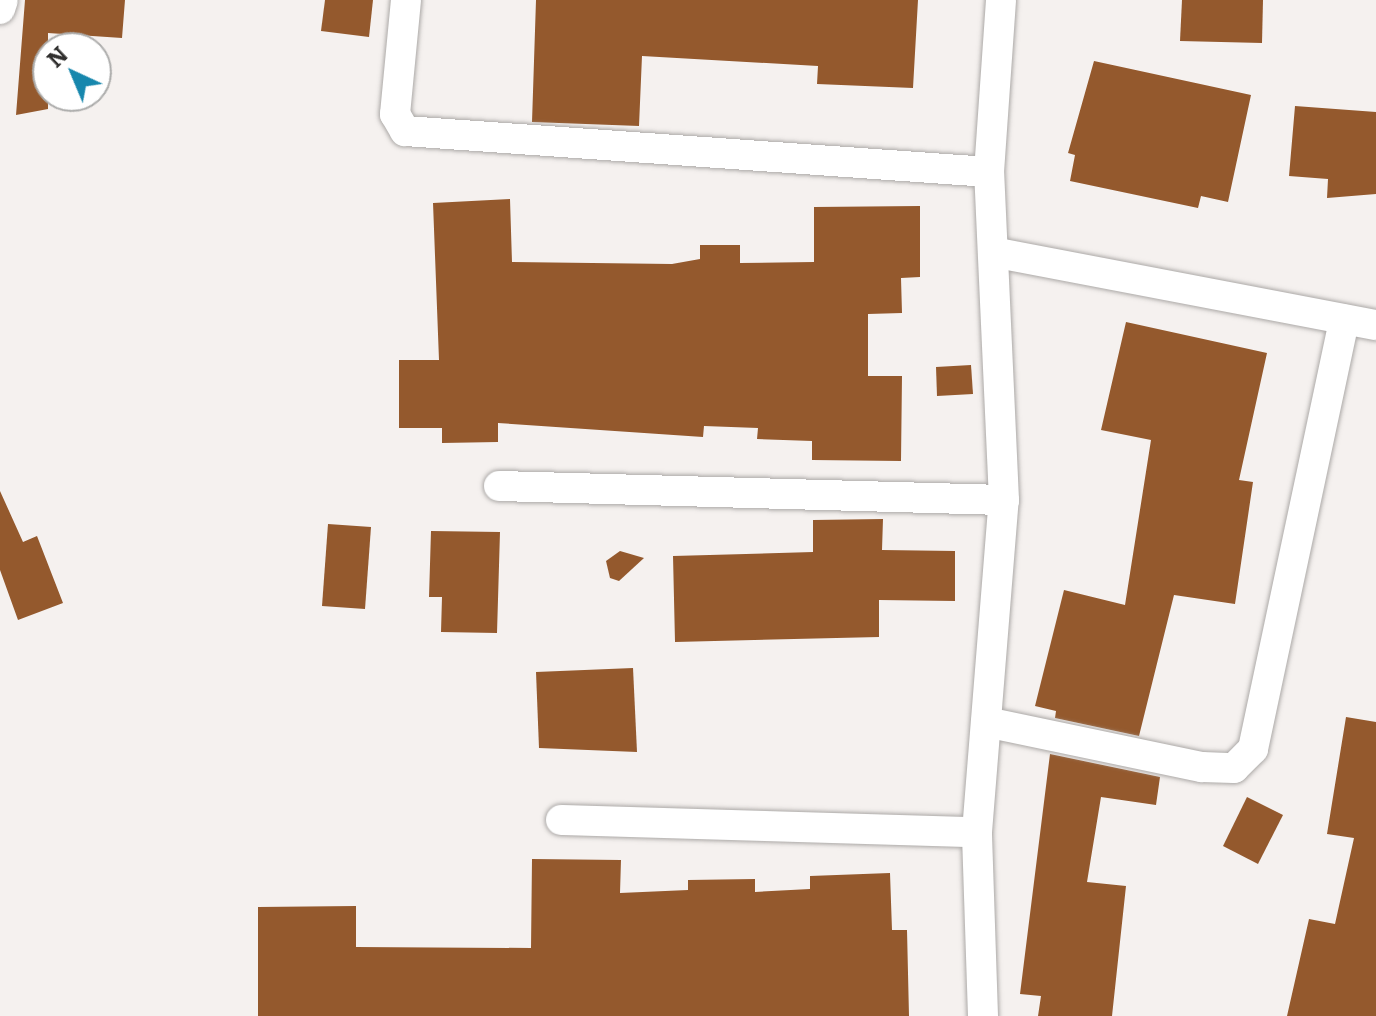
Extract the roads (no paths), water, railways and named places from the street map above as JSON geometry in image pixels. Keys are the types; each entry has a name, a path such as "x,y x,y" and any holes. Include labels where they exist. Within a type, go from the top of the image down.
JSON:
{"street":[{"path":"0,9 3,0"},
{"path":"406,0 395,114 405,131 989,172"},
{"path":"983,1016 977,832 1004,500 998,253 989,172 1001,0"},
{"path":"998,253 1376,325"},
{"path":"986,722 1202,767 1234,768 1253,749 1344,320"},
{"path":"499,486 1004,500"},
{"path":"561,820 977,832"}]}
